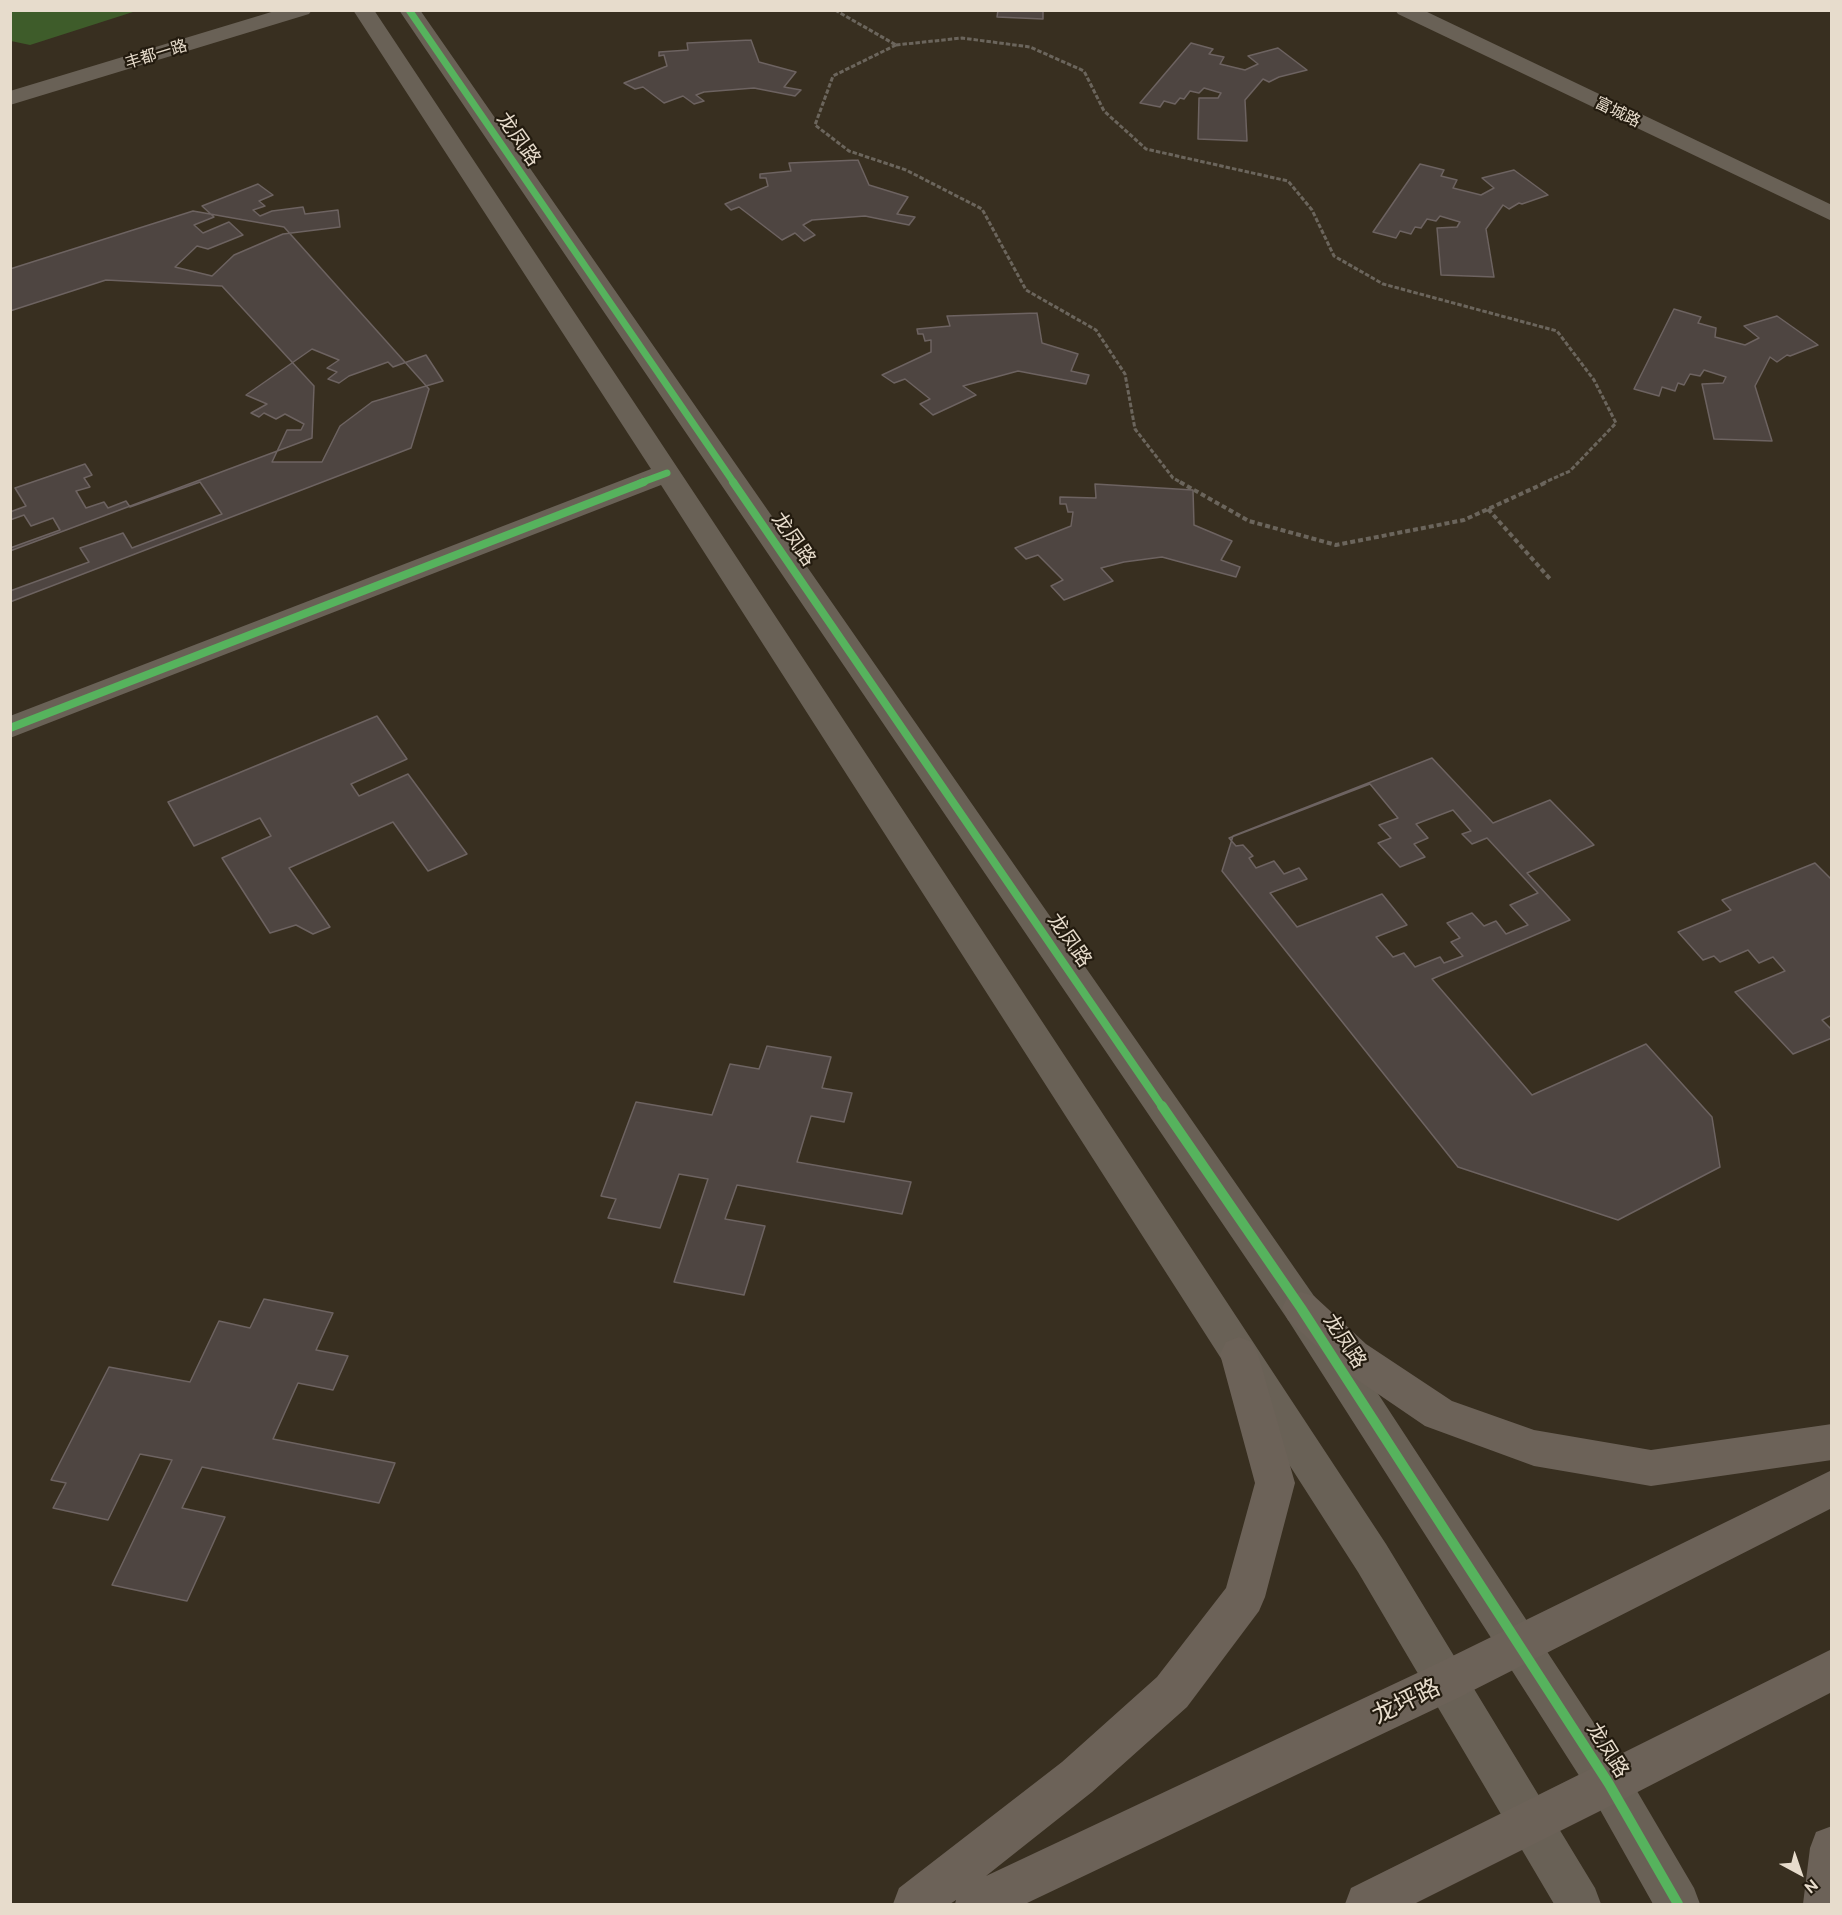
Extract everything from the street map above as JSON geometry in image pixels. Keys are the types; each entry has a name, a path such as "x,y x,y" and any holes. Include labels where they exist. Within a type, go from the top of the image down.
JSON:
{"main road":[{"path":"1302,1308 1353,1356 1439,1414 1534,1448 1651,1468 1832,1442"},
{"path":"915,1905 1077,1777 1172,1692 1244,1597 1275,1483 1239,1354"},
{"name":"龙坪路","path":"977,1905 1445,1682 1832,1488"},
{"path":"1367,1905 1832,1669"},
{"path":"1825,1905 1832,1848"}],"street":[{"name":"丰都一路","path":"203,18 230,10"},
{"name":"丰都一路","path":"10,98 302,10"},
{"path":"363,10 667,472 1372,1558 1579,1905"},
{"name":"龙凤路","path":"409,10 1302,1308 1609,1784 1678,1905"},
{"name":"富城路","path":"1405,10 1832,214"},
{"path":"10,728 667,472"}],"path":[{"path":"835,10 896,45"},
{"path":"962,38 1030,47 1084,72 1104,111 1146,149 1288,181 1312,210 1334,256 1383,284 1557,331 1594,380 1616,423 1570,471 1464,520 1336,545 1249,521 1173,478 1135,429 1125,375 1096,330 1026,290 982,209 906,171 849,152 815,125 833,76 896,45 962,38"},
{"path":"1488,509 1551,580"}],"green space":[{"path":"10,11 136,11 30,45 11,41"}],"building":[{"path":"998,10 1043,10 1043,19 997,17"},
{"path":"751,40 759,62 796,72 784,87 801,90 795,96 754,88 704,92 696,95 704,101 694,104 683,96 664,103 643,87 635,89 624,83 667,66 664,55 659,56 659,52 688,50 687,43"},
{"path":"1191,43 1213,49 1209,54 1224,57 1220,64 1245,70 1258,64 1248,56 1278,48 1307,70 1269,82 1263,79 1245,100 1247,141 1198,139 1199,98 1218,98 1221,93 1204,88 1199,93 1190,91 1184,99 1180,98 1175,104 1164,101 1160,107 1140,103"},
{"path":"858,160 869,185 908,197 897,214 915,217 909,225 865,216 812,220 803,225 815,235 804,241 795,233 782,240 739,207 731,210 725,204 768,186 766,178 760,178 760,174 791,171 789,163"},
{"path":"1420,164 1444,170 1441,176 1457,180 1453,188 1481,195 1494,188 1482,178 1514,170 1548,195 1519,203 1509,209 1503,205 1486,229 1494,277 1441,275 1437,228 1457,227 1460,222 1440,216 1436,221 1427,219 1421,228 1415,227 1411,234 1400,231 1396,238 1373,232"},
{"path":"258,184 273,195 259,201 265,206 253,210 260,216 272,211 303,207 305,214 338,210 340,227 283,234 234,255 212,276 175,267 197,246 208,249 243,235 229,222 203,233 194,225 214,217 202,206"},
{"path":"193,211 284,227 429,389 411,448 10,602 10,551 312,438 314,386 222,286 106,280 10,311 10,269"},
{"path":"1674,309 1701,317 1698,323 1716,328 1715,337 1745,345 1759,338 1744,326 1777,316 1818,345 1790,356 1787,355 1777,362 1770,357 1755,386 1772,441 1714,439 1702,384 1723,383 1726,377 1704,370 1700,376 1690,374 1684,385 1678,383 1675,391 1662,387 1659,396 1634,389"},
{"path":"1037,313 1042,343 1078,354 1071,371 1089,375 1086,384 1018,371 963,386 976,395 933,415 920,404 930,399 905,379 894,383 882,375 931,352 931,340 925,341 923,334 918,334 917,329 950,326 947,316"},
{"path":"312,349 339,360 327,368 337,372 328,379 339,383 349,376 388,362 393,367 426,355 443,381 372,402 340,426 322,462 272,462 287,430 301,430 304,424 285,414 276,419 264,413 259,417 251,413 267,404 246,395"},
{"path":"85,464 92,475 84,478 90,487 76,491 86,508 104,502 108,508 126,501 130,507 200,482 222,514 132,548 123,533 80,548 89,562 10,591 10,548 60,530 53,518 31,526 24,515 10,520 10,512 26,506 15,488"},
{"path":"1095,484 1193,490 1194,525 1232,541 1221,560 1240,567 1236,577 1162,557 1124,562 1101,568 1113,581 1064,600 1051,586 1063,580 1038,555 1026,559 1015,548 1071,526 1073,512 1068,512 1066,504 1060,504 1060,497 1096,498"},
{"path":"377,716 407,759 351,784 359,796 408,774 467,854 428,871 393,822 289,868 330,927 313,934 296,925 270,933 222,858 271,836 260,818 194,846 168,802"},
{"path":"1432,758 1493,823 1550,800 1594,845 1527,873 1570,920 1432,979 1532,1095 1646,1044 1712,1117 1720,1167 1618,1220 1458,1167 1222,871 1233,836"},
{"path":"1370,784 1398,818 1379,825 1391,838 1378,843 1400,867 1425,857 1414,844 1428,838 1416,824 1453,810 1471,831 1462,834 1472,844 1487,838 1538,893 1510,905 1528,925 1506,934 1496,921 1484,926 1472,913 1447,923 1460,938 1451,942 1463,956 1444,963 1440,957 1415,967 1404,953 1393,957 1376,937 1407,925 1382,894 1297,927 1270,893 1307,879 1299,868 1284,874 1274,861 1256,868 1249,858 1253,856 1243,845 1236,846 1229,838"},
{"path":"1815,863 1832,880 1832,1015 1822,1020 1832,1030 1832,1038 1793,1054 1735,992 1785,971 1773,957 1759,963 1748,950 1720,962 1714,956 1703,960 1678,932 1731,910 1722,900"},
{"path":"767,1046 831,1057 822,1088 852,1093 844,1122 811,1116 797,1162 911,1182 902,1214 737,1185 725,1219 765,1226 744,1295 674,1282 708,1179 679,1174 660,1228 608,1218 616,1199 601,1196 636,1102 712,1115 730,1064 759,1069"},
{"path":"264,1299 333,1313 316,1350 348,1356 333,1390 298,1383 273,1439 395,1463 379,1503 202,1467 182,1508 225,1517 187,1601 112,1585 172,1460 140,1454 108,1520 53,1508 66,1483 51,1480 109,1367 190,1382 219,1321 250,1328"}],"cycle path":[{"path":"409,10 1301,1308 1609,1784 1678,1904"},
{"path":"10,728 667,473"}]}
